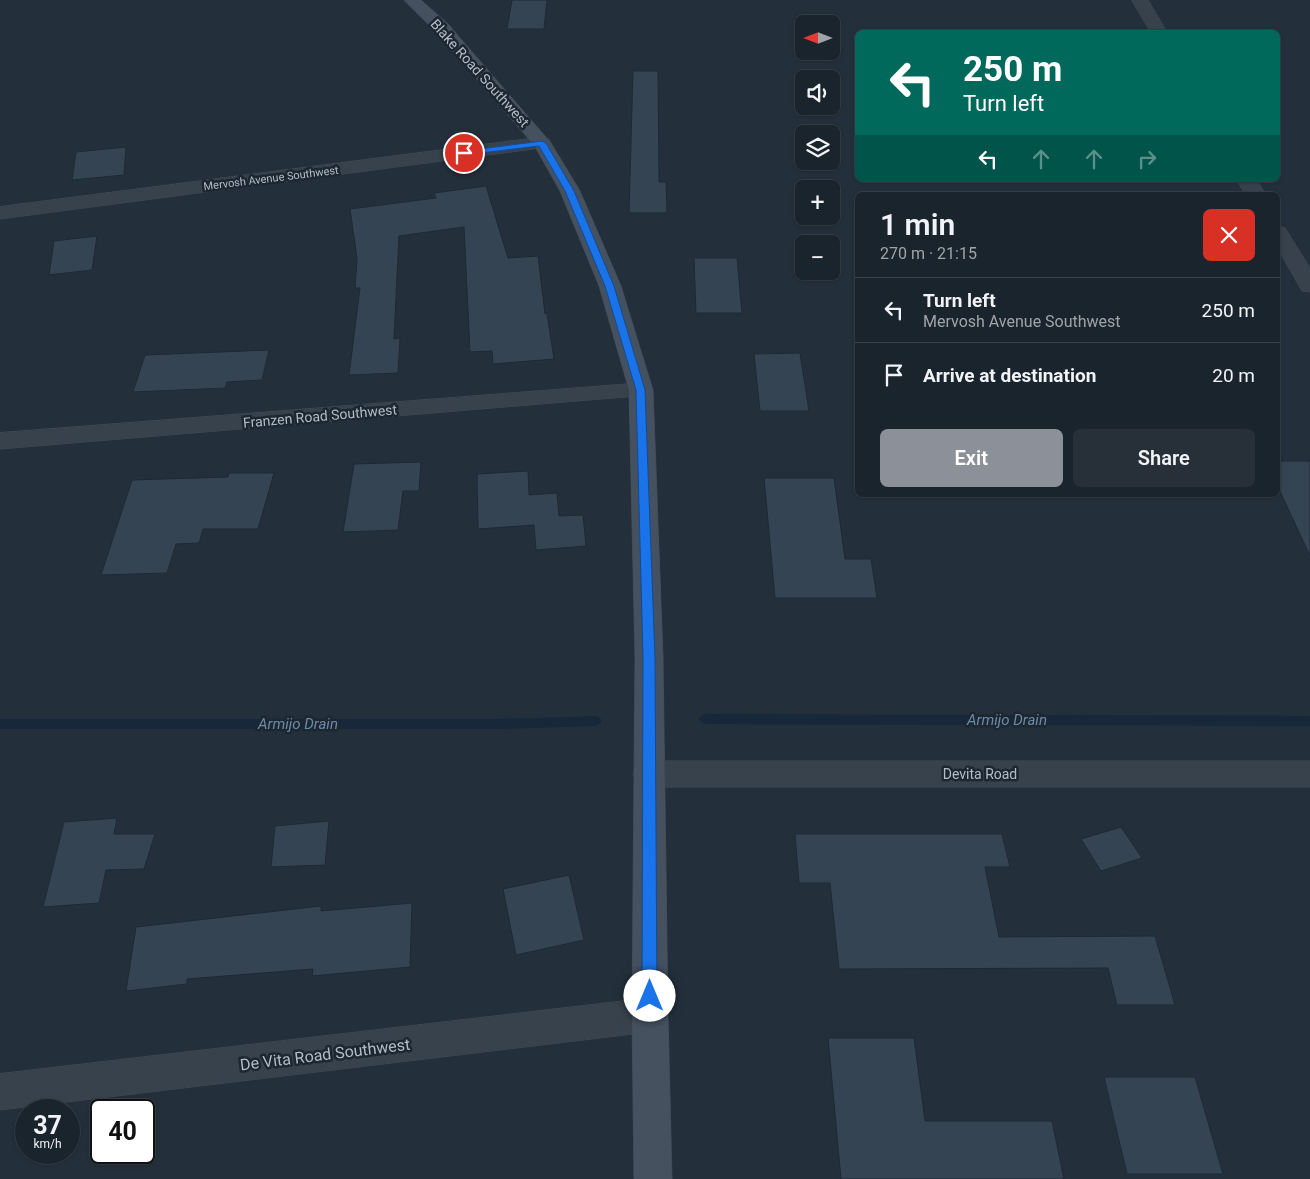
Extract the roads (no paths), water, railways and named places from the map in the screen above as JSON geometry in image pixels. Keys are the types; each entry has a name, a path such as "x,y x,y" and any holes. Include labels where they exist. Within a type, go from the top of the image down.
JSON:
{"street":[{"name":"Blake Road Southwest","path":"412,0 442,28 542,143 570,191 610,286 640,390 649,658 650,1015 653,1179"},
{"path":"1140,0 1158,30"},
{"name":"Mervosh Avenue Southwest","path":"0,213 542,143"},
{"path":"1280,235 1310,286"},
{"name":"Franzen Road Southwest","path":"0,442 640,390"},
{"name":"Devita Road","path":"649,774 1310,774"},
{"name":"De Vita Road Southwest","path":"0,1092 650,1015"}],"waterway":[{"name":"Armijo Drain","path":"705,719 1310,721"},
{"name":"Armijo Drain","path":"0,724 497,724 596,721"}]}
